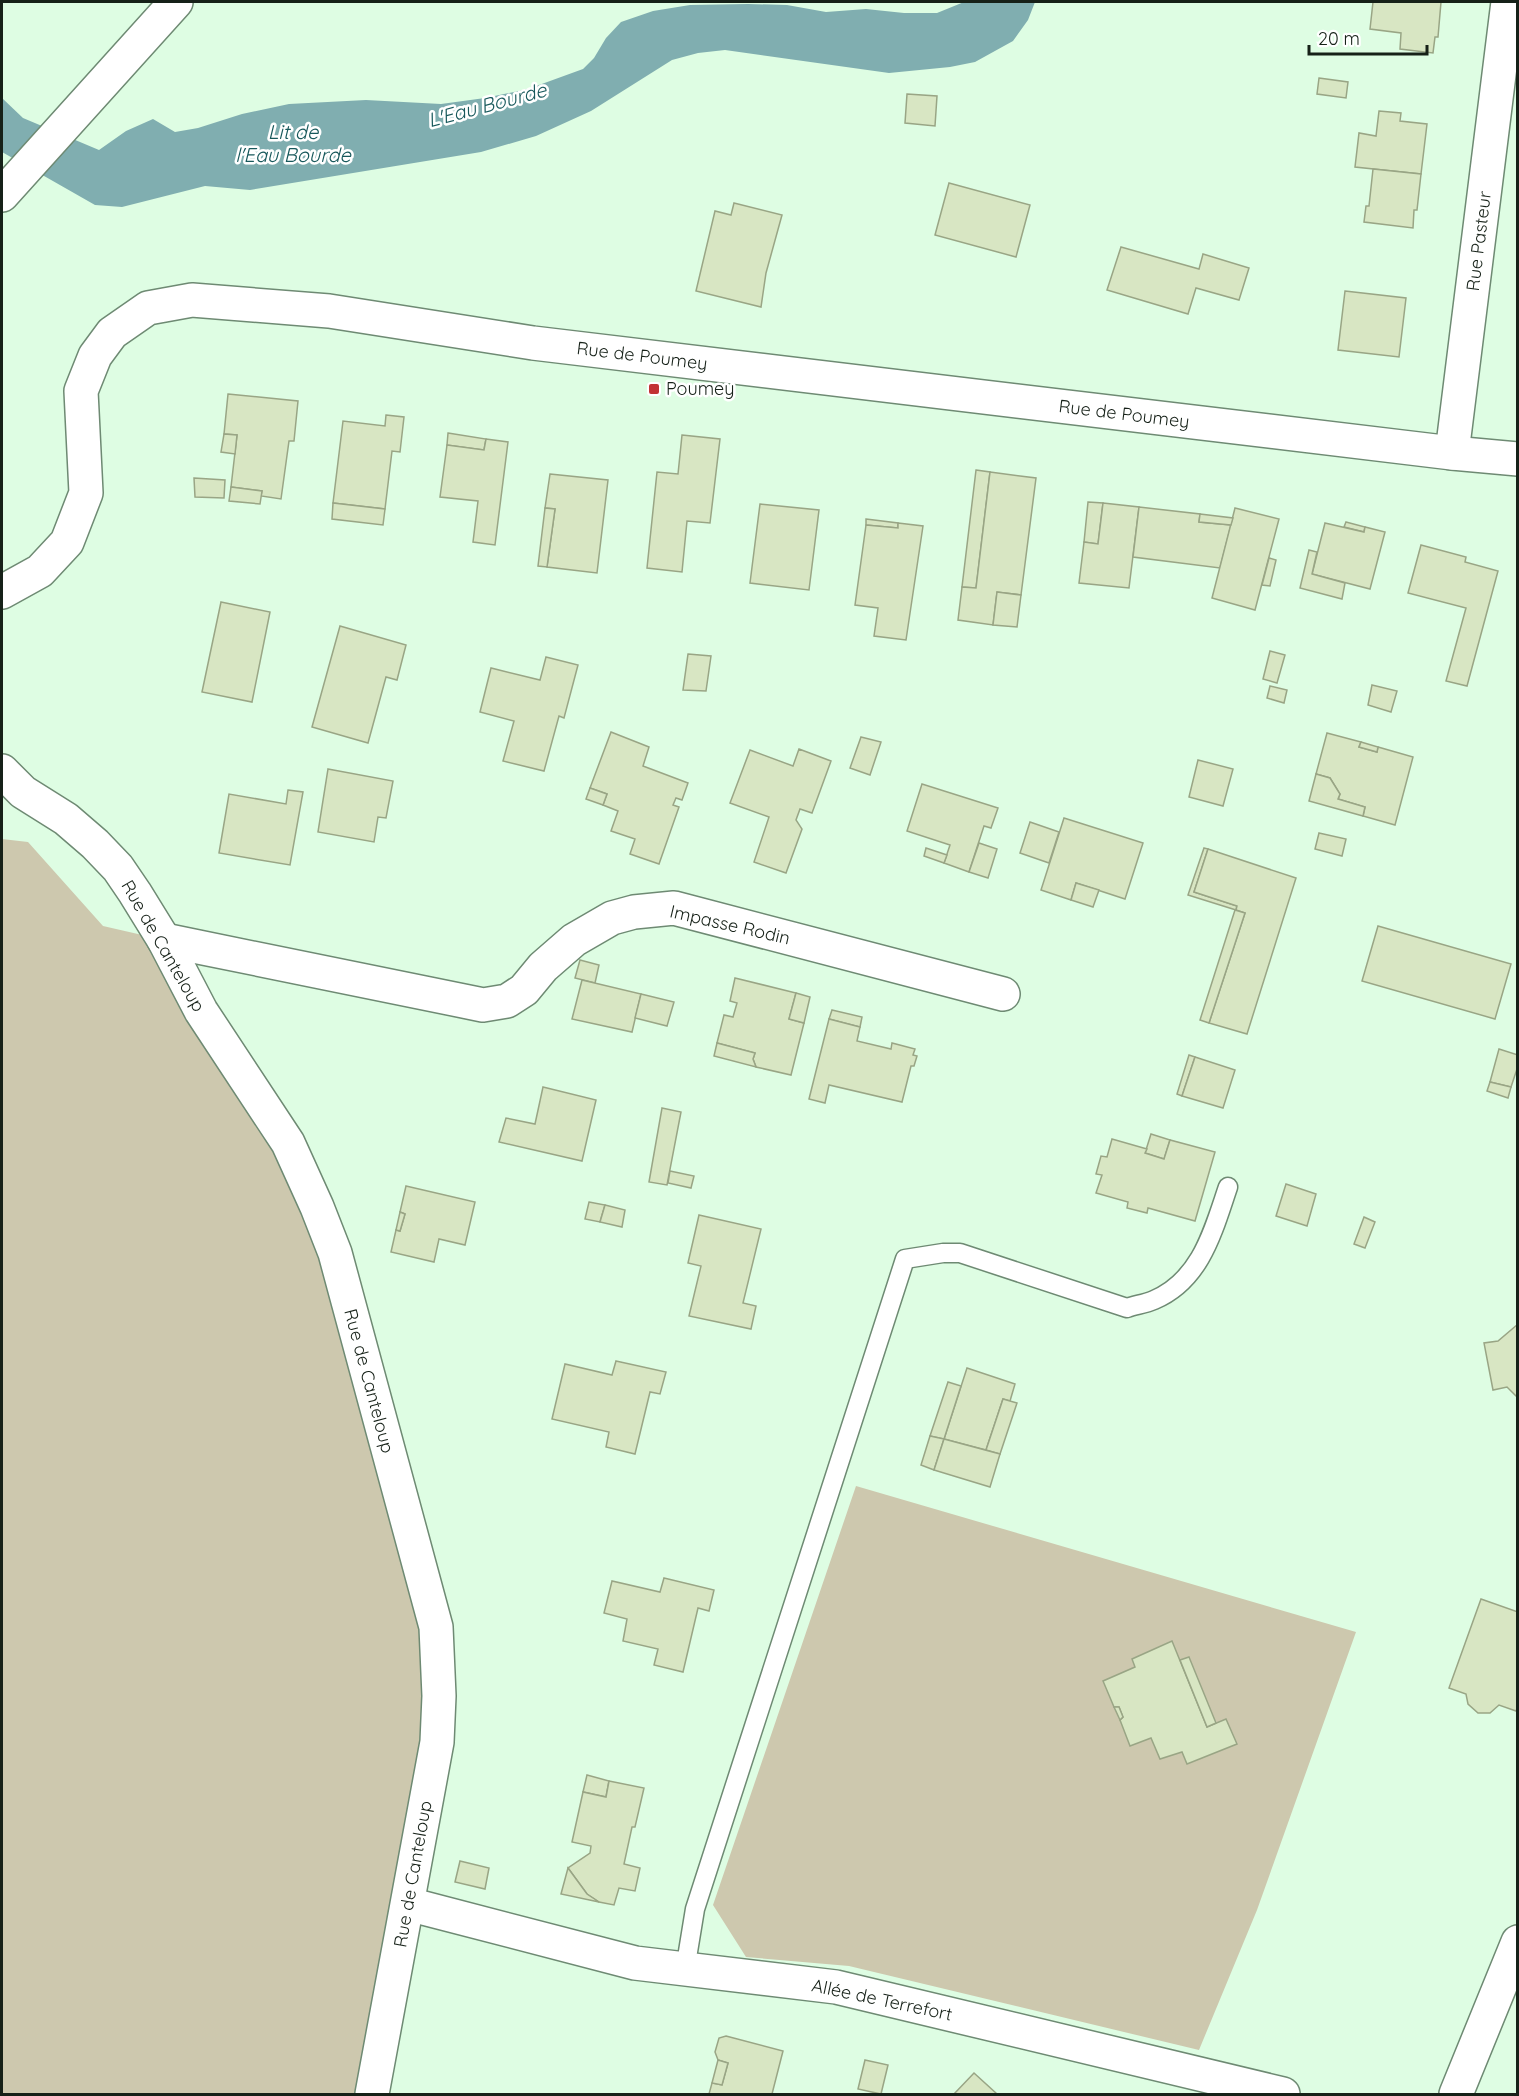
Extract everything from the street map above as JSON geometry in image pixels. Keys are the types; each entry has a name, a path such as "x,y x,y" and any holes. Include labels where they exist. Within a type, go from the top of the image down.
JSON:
{"street":[{"path":"5,191 170,4"},
{"name":"Rue Pasteur","path":"1452,453 1510,20"},
{"name":"Rue de Poumey","path":"2,592 40,571 67,542 86,493 81,391 95,356 112,333 148,308 192,300 328,311 554,345 1518,459"},
{"name":"Rue de Canteloup","path":"2,771 23,792 66,819 118,868 164,940 201,1011 288,1143 335,1253 436,1627 439,1696 437,1742 372,2094"},
{"name":"Impasse Rodin","path":"164,940 483,1005 507,1001 524,990 543,967 574,940 612,918 634,912 674,908 1003,994"},
{"name":"Allée de Terrefort","path":"408,1904 635,1963 836,1987 1283,2094"},
{"path":"1456,2094 1518,1942"}],"lane":[{"path":"685,1970 694,1909 905,1259 943,1253 960,1253 1126,1308 1153,1300 1178,1287 1196,1267 1214,1230 1228,1187"}],"shaded area":[{"path":"2,839 28,842 103,926 164,940 288,1143 439,1696 372,2094 2,2094"},
{"path":"856,1486 1356,1632 1257,1910 1199,2050 849,1966 746,1957 713,1905"}],"water":[{"name":"Lit de l'Eau Bourde","path":"964,2 1035,2 1028,20 1013,41 975,62 889,73 725,50 698,53 672,60 591,111 536,136 481,152 250,190 205,186 122,207 95,205 2,152 2,98 23,118 99,150 126,131 153,119 175,132 289,104 366,100 441,104 528,89 583,69 621,22 653,11 690,5 748,4 787,5 826,12 866,9 904,13 937,13"}],"building":[{"path":"1373,2 1441,2 1438,37 1435,37 1433,53 1400,49 1401,33 1370,29"},
{"path":"1319,78 1348,82 1346,98 1317,94"},
{"path":"907,94 937,96 935,126 905,123"},
{"path":"1379,111 1401,113 1400,121 1427,124 1421,174 1355,167 1359,133 1376,136"},
{"path":"1373,169 1421,174 1413,228 1364,222 1366,206 1369,206"},
{"path":"949,183 1030,205 1016,257 935,235"},
{"path":"734,203 782,215 766,273 761,307 696,291 715,211 731,215"},
{"path":"1121,247 1199,269 1203,254 1249,268 1239,300 1196,288 1188,314 1107,290"},
{"path":"1345,291 1406,298 1399,357 1338,350"},
{"path":"228,394 298,401 294,441 289,441 281,499 261,496 262,491 231,487 237,435 224,434"},
{"path":"386,415 404,417 400,452 392,451 385,509 333,503 343,421 385,426"},
{"path":"448,433 486,439 484,450 447,445"},
{"path":"224,434 237,435 235,454 221,452"},
{"path":"682,435 720,439 710,523 687,521 682,572 647,568 657,472 678,474"},
{"path":"486,439 508,442 495,545 473,542 478,501 440,497 447,445 484,450"},
{"path":"976,470 990,472 976,588 962,587"},
{"path":"990,472 1036,478 1021,595 997,592 993,625 958,620 962,587 976,588"},
{"path":"550,474 608,480 597,573 547,567 555,509 545,508"},
{"path":"194,478 225,480 224,498 195,497"},
{"path":"231,487 262,491 260,504 229,501"},
{"path":"1088,502 1103,503 1098,544 1084,542"},
{"path":"333,503 385,509 383,525 332,519"},
{"path":"1103,503 1139,507 1129,588 1079,583 1084,542 1098,544"},
{"path":"760,504 819,510 809,590 750,583"},
{"path":"1139,507 1200,514 1199,522 1231,525 1220,568 1133,557"},
{"path":"545,508 555,509 547,567 538,566"},
{"path":"1235,508 1279,519 1255,610 1212,598"},
{"path":"1200,514 1233,518 1231,525 1199,522"},
{"path":"866,519 898,523 898,528 866,525"},
{"path":"1346,522 1365,527 1364,532 1344,527"},
{"path":"898,523 923,526 906,640 874,636 878,608 855,605 866,525 898,528"},
{"path":"1325,523 1364,532 1365,527 1385,532 1370,589 1312,574"},
{"path":"1421,545 1466,557 1465,562 1498,571 1467,686 1446,681 1466,608 1408,593"},
{"path":"1309,550 1317,552 1312,574 1345,583 1342,599 1300,588"},
{"path":"1269,558 1276,560 1270,586 1262,585"},
{"path":"997,592 1021,595 1017,627 993,625"},
{"path":"221,602 270,612 252,702 202,692"},
{"path":"340,626 406,645 397,680 386,677 368,743 312,727"},
{"path":"1270,651 1285,655 1277,683 1263,679"},
{"path":"688,654 711,656 706,691 683,690"},
{"path":"546,657 578,665 564,718 559,716 544,771 503,761 514,721 480,712 491,668 540,680"},
{"path":"1372,685 1397,691 1391,712 1368,705"},
{"path":"1270,686 1287,690 1284,703 1267,698"},
{"path":"611,732 649,747 643,766 688,783 682,800 676,798 673,805 679,807 659,864 630,854 635,839 611,831 618,811 603,805 607,794 590,788"},
{"path":"1327,733 1361,742 1359,747 1377,752 1378,747 1413,757 1395,825 1363,816 1365,807 1338,799 1340,794 1330,778 1316,774"},
{"path":"861,737 881,742 870,775 850,768"},
{"path":"1361,742 1378,747 1377,752 1359,747"},
{"path":"799,749 831,761 812,813 800,809 796,820 802,829 786,873 754,862 769,817 730,803 750,750 793,766"},
{"path":"1198,760 1233,769 1223,806 1189,797"},
{"path":"328,769 393,781 386,818 378,817 374,842 318,832"},
{"path":"1316,774 1330,778 1340,794 1338,799 1365,807 1363,816 1309,801"},
{"path":"922,784 998,808 991,828 984,826 969,872 944,863 950,845 907,831"},
{"path":"590,788 607,794 603,805 586,799"},
{"path":"288,790 303,792 290,865 219,853 229,794 286,804"},
{"path":"1064,818 1143,843 1125,899 1076,883 1071,900 1041,890"},
{"path":"1030,822 1059,832 1049,863 1020,853"},
{"path":"1319,833 1346,839 1342,856 1315,849"},
{"path":"979,843 997,849 988,878 969,872"},
{"path":"926,848 947,855 944,863 924,856"},
{"path":"1204,848 1208,849 1194,892 1237,906 1236,910 1188,895"},
{"path":"1208,849 1296,878 1247,1034 1209,1023 1245,913 1236,910 1237,906 1194,892"},
{"path":"1076,883 1099,890 1093,907 1071,900"},
{"path":"1235,910 1245,913 1209,1023 1200,1020"},
{"path":"1378,926 1511,964 1495,1019 1362,981"},
{"path":"580,960 599,965 595,983 575,978"},
{"path":"735,978 796,993 789,1019 804,1023 791,1075 756,1067 753,1059 755,1053 717,1043 724,1015 733,1017 737,1003 730,1001"},
{"path":"582,980 641,994 632,1032 572,1019"},
{"path":"796,993 810,997 804,1023 789,1019"},
{"path":"641,994 674,1002 667,1026 635,1018"},
{"path":"832,1010 862,1017 860,1027 829,1019"},
{"path":"829,1019 860,1027 857,1041 891,1049 892,1043 915,1049 913,1055 917,1056 914,1066 911,1066 902,1102 829,1085 825,1103 809,1099"},
{"path":"717,1043 755,1053 753,1059 756,1067 714,1056"},
{"path":"1499,1049 1518,1055 1518,1066 1511,1087 1490,1082"},
{"path":"1189,1055 1195,1057 1182,1096 1177,1094"},
{"path":"1195,1057 1235,1070 1223,1108 1182,1096"},
{"path":"1490,1082 1511,1087 1508,1098 1487,1091"},
{"path":"543,1087 596,1100 582,1161 499,1142 506,1118 535,1124"},
{"path":"662,1108 681,1112 667,1185 649,1182"},
{"path":"1151,1134 1170,1140 1164,1159 1145,1153"},
{"path":"1112,1139 1147,1149 1145,1153 1164,1159 1170,1140 1215,1152 1195,1221 1148,1208 1147,1213 1127,1208 1128,1202 1096,1193 1102,1175 1096,1174 1101,1156 1107,1157"},
{"path":"670,1171 694,1176 691,1188 668,1183"},
{"path":"1286,1184 1316,1194 1307,1226 1276,1216"},
{"path":"406,1186 475,1202 465,1245 439,1239 434,1262 391,1252 396,1230 400,1231 405,1214 400,1212"},
{"path":"589,1202 605,1205 600,1222 585,1219"},
{"path":"605,1205 625,1210 622,1227 600,1222"},
{"path":"400,1212 405,1214 400,1231 396,1230"},
{"path":"699,1215 761,1229 743,1303 756,1306 751,1329 689,1316 701,1266 688,1263"},
{"path":"1364,1217 1375,1222 1365,1248 1354,1244"},
{"path":"1518,1324 1518,1398 1507,1387 1493,1390 1484,1343 1498,1341"},
{"path":"616,1361 666,1372 660,1394 650,1392 635,1454 606,1447 609,1432 552,1419 565,1364 612,1375"},
{"path":"967,1368 1015,1384 1010,1401 1003,1399 986,1450 944,1439"},
{"path":"948,1382 961,1386 944,1439 930,1436"},
{"path":"1003,1399 1017,1403 1000,1454 986,1450"},
{"path":"930,1436 944,1439 934,1470 921,1465"},
{"path":"944,1439 1000,1454 990,1487 934,1470"},
{"path":"664,1578 714,1590 709,1611 698,1608 683,1672 654,1665 658,1649 623,1641 627,1619 604,1613 612,1581 660,1592"},
{"path":"1481,1599 1518,1612 1518,1706 1516,1711 1499,1705 1490,1713 1478,1713 1468,1704 1466,1694 1449,1688"},
{"path":"1172,1641 1207,1727 1226,1719 1237,1744 1187,1764 1182,1752 1160,1759 1151,1738 1130,1746 1120,1720 1123,1717 1119,1707 1114,1707 1103,1681 1135,1667 1132,1659"},
{"path":"1189,1657 1216,1723 1207,1727 1180,1660"},
{"path":"1114,1707 1119,1707 1123,1717 1120,1720"},
{"path":"587,1775 609,1781 606,1797 583,1792"},
{"path":"609,1781 644,1788 624,1864 640,1868 635,1891 619,1888 614,1905 599,1902 587,1894 568,1868 590,1853 591,1846 572,1842 583,1792 606,1797"},
{"path":"460,1861 489,1868 485,1889 455,1882"},
{"path":"568,1868 587,1894 599,1902 561,1894"},
{"path":"726,2036 783,2051 772,2094 709,2094 712,2083 722,2085 728,2063 718,2060 715,2052 719,2038"},
{"path":"718,2060 728,2063 722,2085 712,2083"},
{"path":"865,2060 888,2065 881,2094 858,2089"},
{"path":"974,2073 997,2094 954,2094"}],"place":[{"name":"Poumey","path":"654,389"}],"water label":[{"name":"L'Eau Bourde","path":"487,105"}]}
